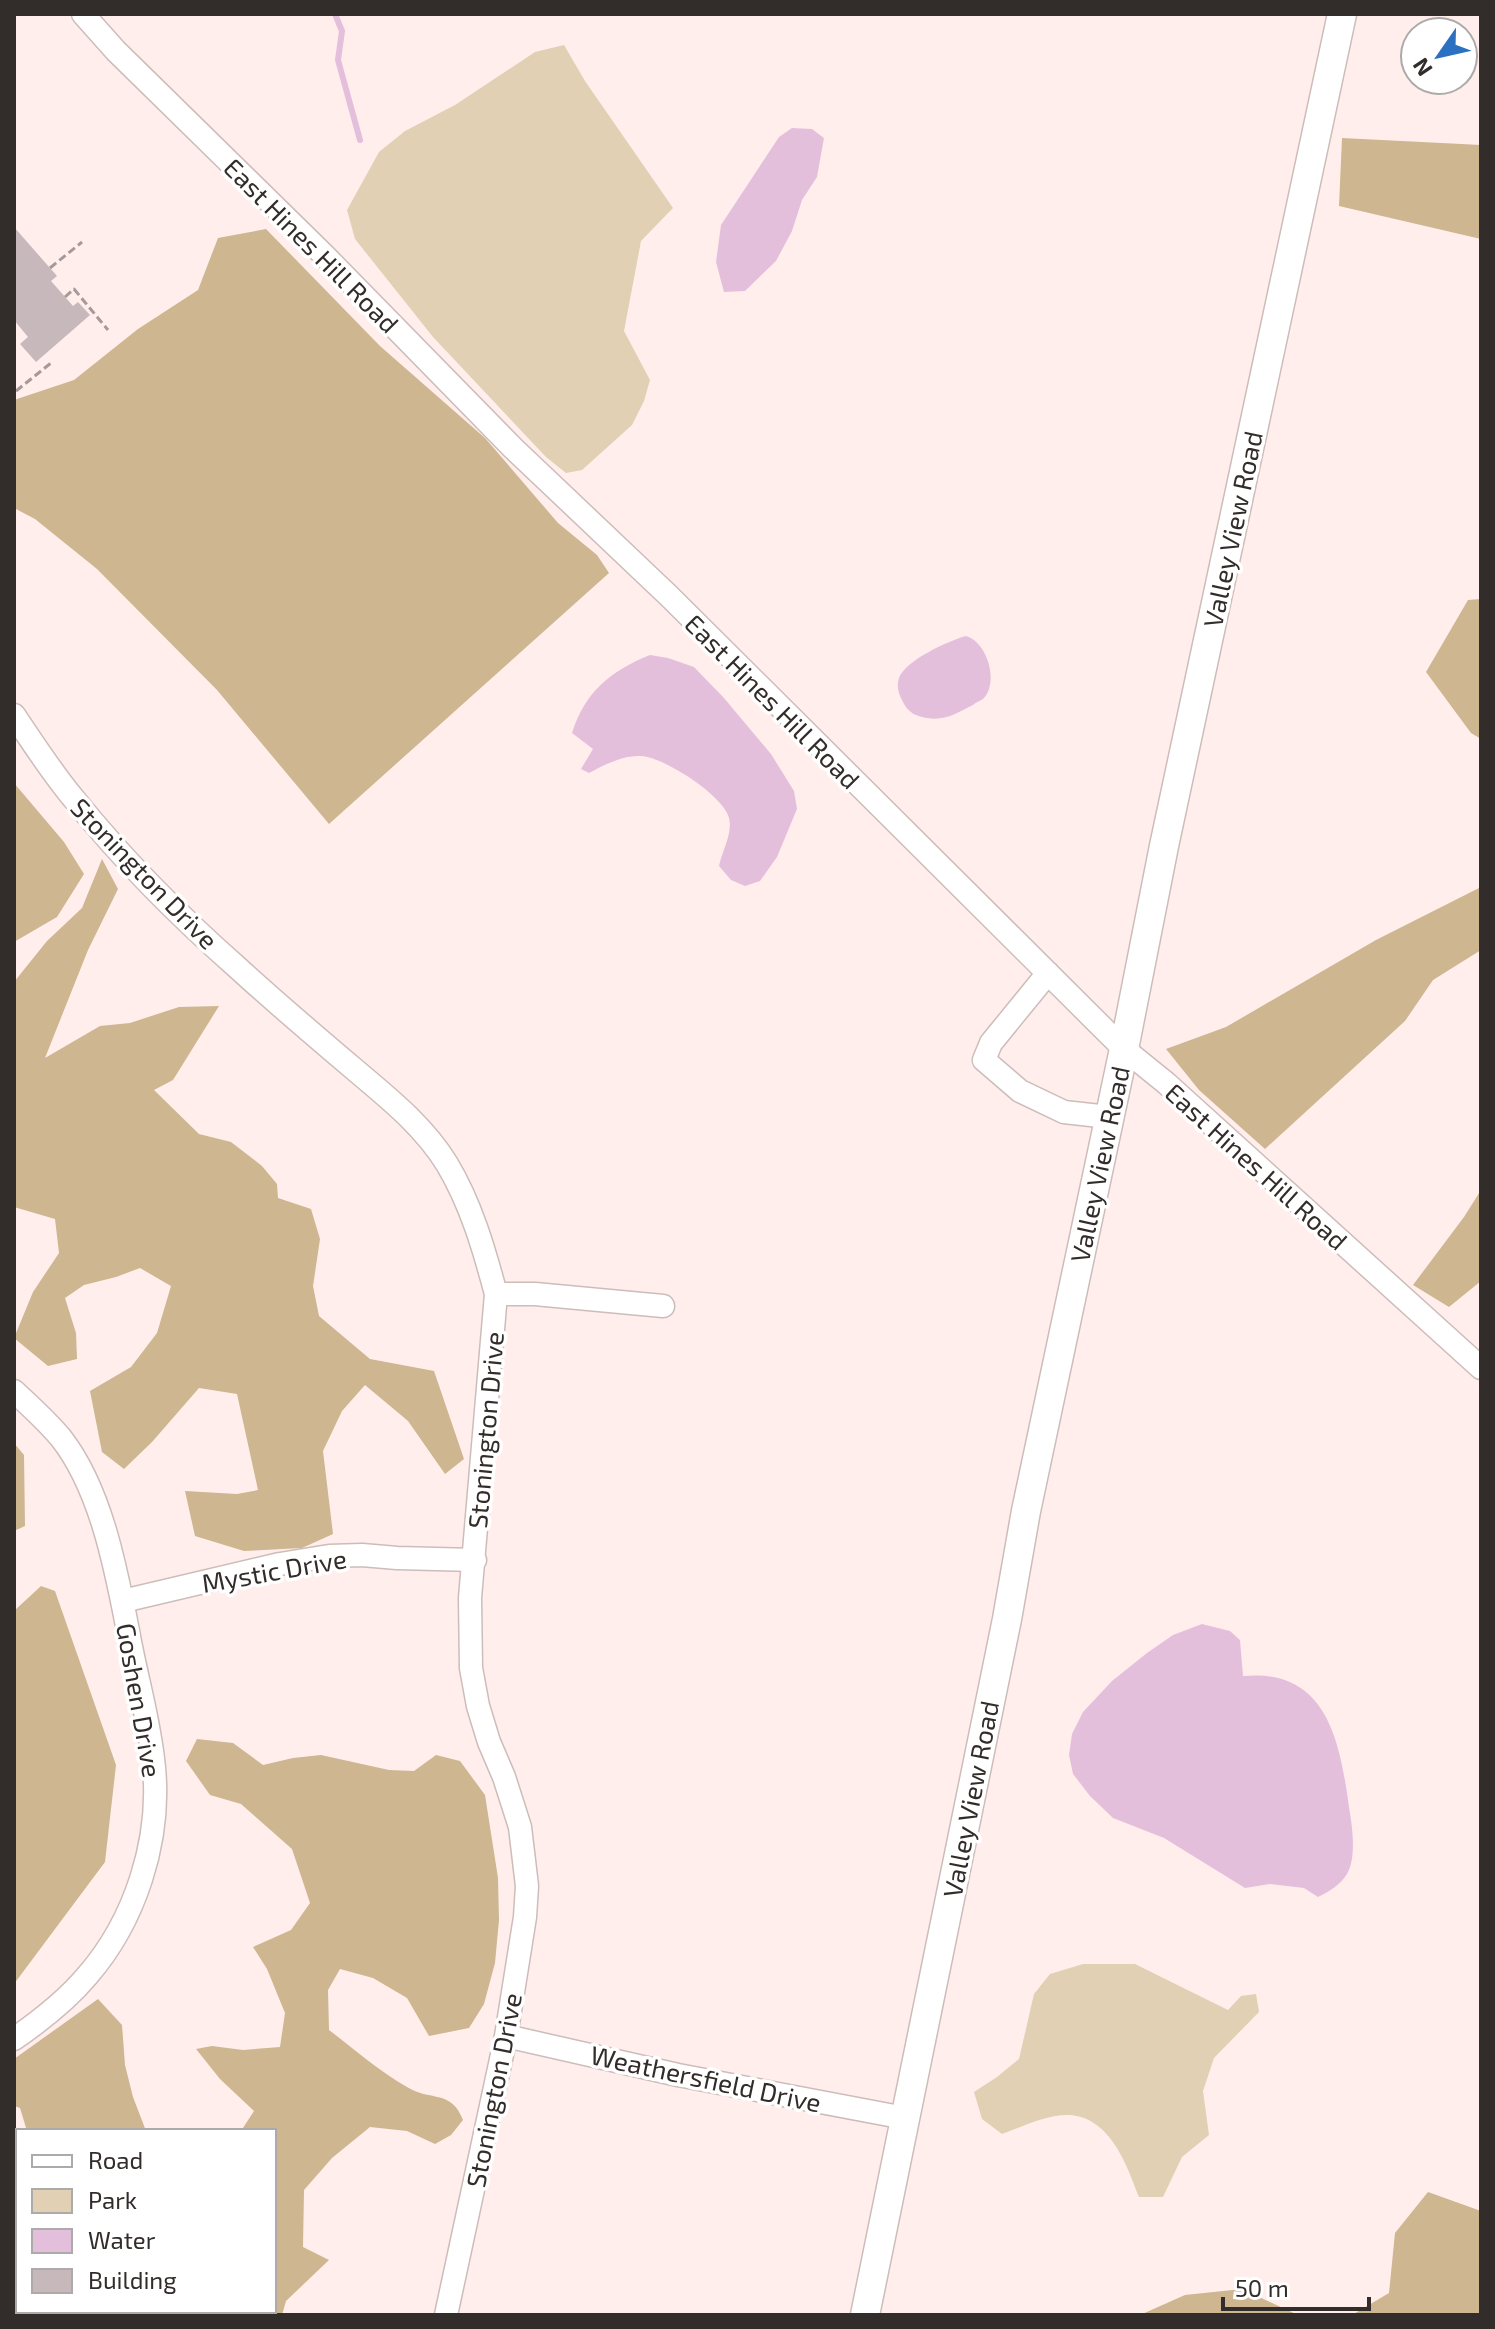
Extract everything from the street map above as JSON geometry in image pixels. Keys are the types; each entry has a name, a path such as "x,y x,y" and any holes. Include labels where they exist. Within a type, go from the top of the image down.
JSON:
{"main road":[{"name":"Valley View Road","path":"865,2315 1007,1619 1026,1511 1342,14"}],"street":[{"name":"East Hines Hill Road","path":"83,14 116,51 325,256 513,448 669,596 1124,1049 1166,1083 1481,1368"},
{"name":"Stonington Drive","path":"14,715 72,797 153,887 240,970 393,1102 425,1134 445,1162 471,1212 496,1294 469,1633 478,1706 520,1827 527,1886 506,2036 446,2315"},
{"path":"1048,973 991,1043 984,1060 1020,1091 1064,1112 1109,1117"},
{"path":"496,1294 535,1294 663,1306"},
{"name":"Goshen Drive","path":"14,1391 62,1439 87,1481 116,1568 154,1767 155,1790 153,1828 145,1864 124,1921 89,1974 64,2000 14,2039"},
{"name":"Mystic Drive","path":"123,1601 280,1564 329,1556 475,1560"},
{"name":"Weathersfield Drive","path":"506,2036 678,2075 905,2118"}],"path":[{"path":"50,268 82,242"},
{"path":"65,297 74,289 108,330"},
{"path":"16,391 51,363"}],"green space":[{"path":"564,45 585,81 673,208 641,241 624,331 650,380 644,401 632,425 582,470 566,473 546,457 433,337 355,239 347,210 379,152 405,131 455,105 535,52"},
{"path":"1083,1964 1135,1964 1228,2010 1241,1996 1256,1994 1259,2012 1214,2058 1203,2091 1209,2135 1182,2157 1163,2197 1139,2197 1115,2145 1096,2124 1083,2118 1069,2115 1052,2117 1002,2134 982,2119 974,2092 1019,2059 1034,1994 1050,1974"}],"shaded area":[{"path":"1342,138 1481,145 1481,239 1339,206"},
{"path":"266,229 380,346 485,438 558,523 597,555 609,573 329,824 217,690 97,569 35,519 14,508 14,400 74,380 138,329 198,290 218,238"},
{"path":"1481,599 1481,739 1471,733 1426,672 1468,600"},
{"path":"14,783 64,842 84,874 57,917 14,942"},
{"path":"102,859 118,889 88,950 45,1058 100,1026 130,1023 179,1007 219,1006 173,1080 154,1090 199,1134 231,1142 262,1166 277,1184 278,1198 311,1209 320,1239 313,1286 319,1316 370,1359 434,1371 464,1459 445,1474 408,1421 365,1385 342,1411 323,1451 333,1534 302,1548 244,1551 195,1536 185,1491 237,1494 258,1490 237,1394 199,1388 124,1469 102,1452 90,1391 131,1367 157,1333 171,1286 140,1268 84,1285 65,1298 76,1333 77,1359 48,1366 14,1338 33,1292 59,1253 55,1219 14,1207 14,982 47,941 82,908"},
{"path":"1481,887 1481,950 1433,980 1405,1021 1265,1149 1199,1090 1166,1049 1226,1027 1376,940"},
{"path":"1481,1190 1481,1281 1449,1307 1413,1285"},
{"path":"14,1443 24,1455 25,1526 14,1531"},
{"path":"41,1586 55,1591 116,1765 105,1862 14,1984 14,1611"},
{"path":"197,1739 233,1743 263,1765 321,1755 389,1770 414,1771 436,1755 460,1761 485,1795 498,1878 499,1920 495,1963 484,2004 469,2028 429,2036 407,1998 373,1978 340,1969 328,1990 329,2030 407,2087 453,2104 463,2120 451,2135 435,2144 407,2131 370,2127 332,2158 304,2190 303,2247 329,2260 286,2301 282,2315 154,2315 276,2313 276,2129 242,2129 254,2111 220,2079 196,2049 212,2046 243,2050 280,2047 285,2013 267,1969 253,1947 291,1930 310,1903 292,1849 241,1804 210,1795 186,1761"},
{"path":"98,1999 122,2025 125,2065 145,2129 26,2129 20,2108 14,2106 14,2059"},
{"path":"1428,2192 1481,2211 1481,2315 1352,2315 1389,2293 1395,2233"},
{"path":"1242,2289 1298,2315 1140,2315 1185,2295"}],"water":[{"path":"792,128 812,129 824,138 817,177 802,200 792,231 776,261 745,291 724,292 716,262 721,225 779,137"},
{"path":"966,636 980,646 988,663 990,682 984,698 940,718 923,717 910,711 899,694 899,678 903,671 928,652"},
{"path":"650,655 694,667 771,754 794,791 797,809 777,857 760,881 745,886 731,880 719,866 728,836 729,818 716,799 678,770 641,756 621,759 589,773 581,769 593,749 572,733 584,706 611,676"},
{"path":"1202,1624 1230,1631 1240,1640 1243,1676 1271,1677 1294,1684 1311,1697 1334,1734 1345,1782 1353,1850 1344,1878 1318,1897 1304,1888 1270,1884 1245,1888 1164,1838 1113,1818 1073,1774 1069,1755 1072,1734 1083,1712 1112,1681 1147,1653 1173,1635"}],"building":[{"path":"14,227 57,276 51,281 73,306 78,302 90,315 36,362 20,344 28,337 14,320"}],"waterway":[{"path":"335,14 342,31 338,60 360,140"}]}
